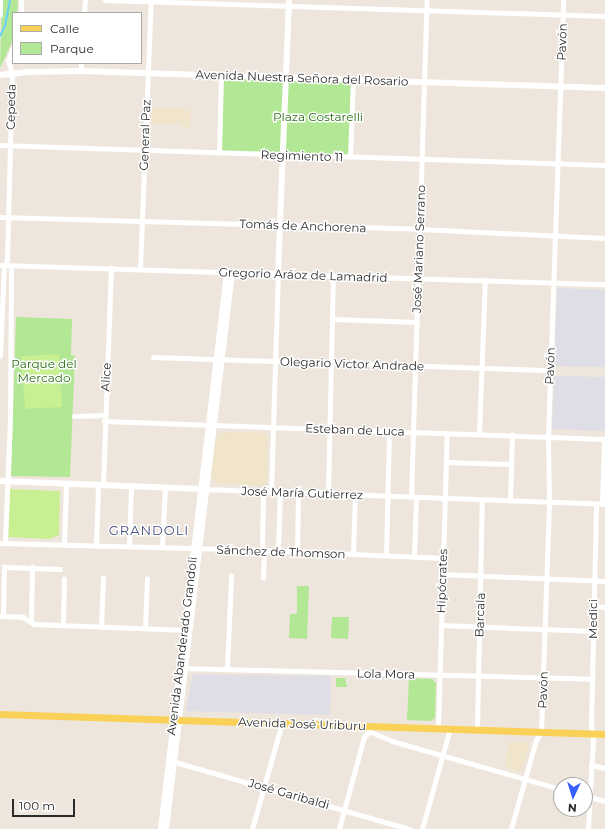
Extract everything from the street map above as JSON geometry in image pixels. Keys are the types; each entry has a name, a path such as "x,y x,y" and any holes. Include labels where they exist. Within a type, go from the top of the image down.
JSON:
{"main road":[{"name":"Avenida José Uriburu","path":"0,714 282,723 369,729 438,729 605,734"}],"street":[{"path":"0,0 0,15"},
{"path":"20,12 22,0"},
{"path":"84,0 84,12"},
{"path":"105,0 289,3 427,10 605,16"},
{"name":"José Mariano Serrano","path":"414,557 413,432 427,0"},
{"name":"Pavón","path":"541,732 549,502 548,437 550,370 556,237 563,0"},
{"name":"General Paz","path":"140,269 150,1"},
{"path":"271,492 289,3"},
{"name":"Cepeda","path":"0,356 2,265 7,260 9,217 12,73 8,61 12,50"},
{"path":"81,71 82,64"},
{"name":"Avenida Nuestra Señora del Rosario","path":"0,75 12,73 81,71 605,88"},
{"path":"218,153 221,75"},
{"path":"350,157 353,79"},
{"name":"Regimiento 11","path":"0,145 605,165"},
{"name":"Tomás de Anchorena","path":"0,217 420,229 556,237 605,238"},
{"name":"Gregorio Aráoz de Lamadrid","path":"2,265 605,284"},
{"path":"2,543 8,481 10,418 10,266"},
{"name":"Alice","path":"96,546 105,416 111,268"},
{"name":"Avenida Abanderado Grandoli","path":"166,829 176,720 229,272"},
{"path":"328,494 333,276"},
{"path":"479,434 485,280"},
{"path":"332,319 417,322"},
{"name":"Olegario Victor Andrade","path":"153,357 550,370"},
{"path":"74,416 105,416"},
{"name":"Esteban de Luca","path":"104,421 605,439"},
{"path":"386,556 389,431"},
{"name":"Hipócrates","path":"438,729 447,433"},
{"path":"510,501 512,436"},
{"path":"603,504 605,439"},
{"path":"446,462 511,464"},
{"name":"José María Gutierrez","path":"0,481 603,504"},
{"path":"64,545 66,484"},
{"path":"129,547 131,486"},
{"path":"162,548 165,488"},
{"path":"263,492 263,578"},
{"path":"278,551 280,492"},
{"path":"297,552 298,493"},
{"path":"353,554 355,495"},
{"name":"Barcala","path":"476,730 482,500"},
{"name":"Medici","path":"590,777 592,765 593,580 596,504"},
{"name":"Sánchez de Thomson","path":"2,543 263,550 443,558"},
{"path":"60,568 4,566 2,616 23,617 34,624 187,630"},
{"path":"31,622 32,568"},
{"path":"442,574 605,580"},
{"path":"228,669 231,576"},
{"path":"101,626 103,578"},
{"path":"63,625 64,579"},
{"path":"145,628 147,579"},
{"path":"593,606 605,607"},
{"path":"441,625 593,631"},
{"name":"Lola Mora","path":"182,668 593,679"},
{"path":"252,829 282,723"},
{"path":"339,829 364,737 369,729 392,741 553,787"},
{"path":"422,829 450,730"},
{"path":"511,829 536,740 541,732"},
{"name":"Avenida Abanderado Grandoli","path":"161,829 172,761"},
{"name":"José Garibaldi","path":"172,761 409,829"},
{"path":"592,765 605,768"},
{"path":"593,797 605,801"},
{"name":"Medici","path":"588,817 588,829"}],"shaded area":[{"path":"151,108 191,109 190,128 182,127 182,124 151,123"},
{"path":"557,288 605,290 605,367 555,366"},
{"path":"554,376 605,377 605,431 552,429"},
{"path":"222,432 265,433 268,437 267,483 264,486 217,484 210,476 217,436"},
{"path":"193,674 331,676 330,715 186,711"},
{"path":"508,742 527,742 529,745 522,769 518,772 505,767"}],"green space":[{"path":"2,0 18,0 17,12 12,12 12,42 0,68"},
{"name":"Plaza Costarelli","path":"221,75 353,79 350,157 219,153"},
{"name":"Parque del Mercado","path":"16,317 72,319 71,355 75,356 70,477 11,476"},
{"path":"59,354 62,407 25,409 21,356"},
{"path":"10,489 60,491 59,535 49,539 8,537"},
{"path":"297,586 309,586 307,639 289,638 290,614 297,614"},
{"path":"332,617 349,617 348,639 331,638"},
{"path":"336,678 345,678 347,687 336,687"},
{"path":"409,678 432,679 436,683 435,718 431,721 407,720"}],"waterway":[{"path":"0,36 5,26 10,0"}],"district":[{"name":"GRANDOLI","path":"149,530"}]}
